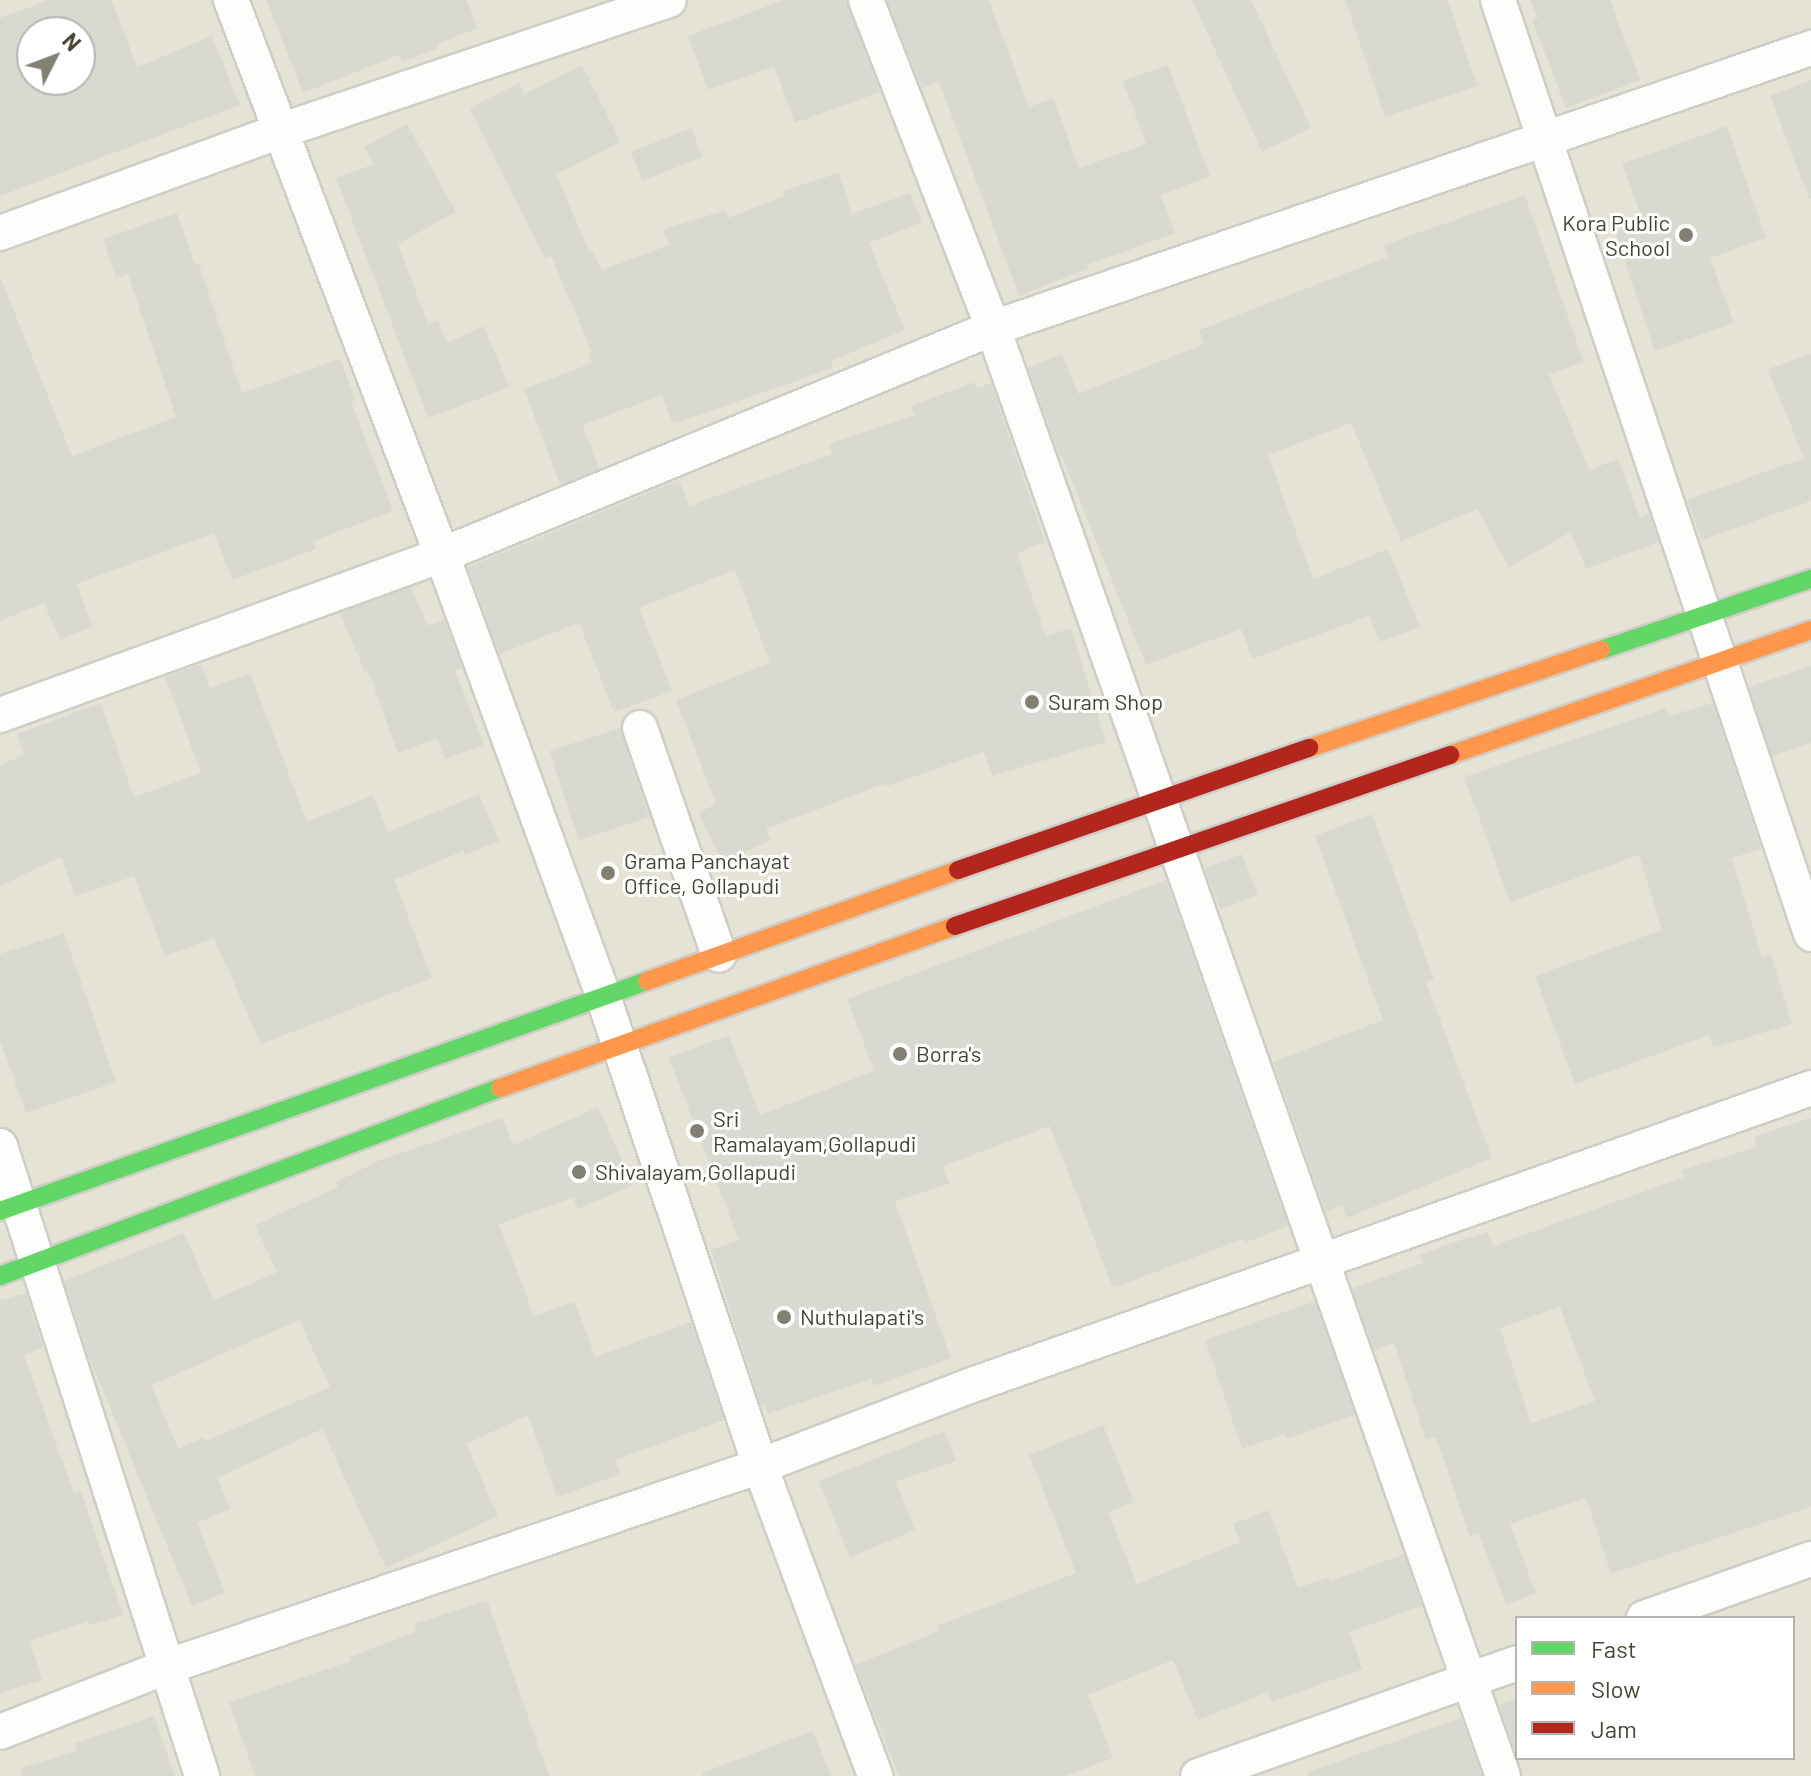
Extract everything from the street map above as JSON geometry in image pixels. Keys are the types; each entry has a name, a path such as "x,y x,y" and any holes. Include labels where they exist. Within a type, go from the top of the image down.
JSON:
{"street":[{"path":"231,0 283,130 442,555 603,996 760,1466 875,1776"},
{"path":"0,233 283,130 669,0"},
{"path":"866,0 993,328 1503,1776"},
{"path":"1498,0 1811,934"},
{"path":"0,715 442,555 993,328 1811,48"},
{"path":"9,1208 1157,799 1811,579"},
{"path":"0,1276 618,1043 1811,630"},
{"path":"640,728 719,955"},
{"path":"0,1732 166,1667 760,1466 972,1385 1811,1088"},
{"path":"0,1146 9,1208 37,1262 202,1776"},
{"path":"1650,1616 1811,1559"},
{"path":"1198,1776 1515,1664"}],"shaded area":[{"path":"0,0 1811,0 1811,1776 0,1776"}],"building":[{"path":"49,0 112,0 137,67 212,36 240,105 0,196 0,18"},
{"path":"266,0 467,0 478,28 402,62 399,55 303,93"},
{"path":"784,0 846,0 880,92 795,123 774,66 708,90 688,36"},
{"path":"887,0 989,0 1029,107 1053,98 1079,168 1146,144 1123,81 1168,65 1210,176 1161,195 1175,233 1087,265 1089,268 1019,296 939,82 922,88"},
{"path":"1192,0 1251,0 1311,128 1262,152"},
{"path":"1345,0 1448,0 1477,86 1385,117"},
{"path":"1530,0 1610,0 1640,80 1566,108 1532,20 1538,18"},
{"path":"582,65 621,142 556,174 590,253 593,252 602,270 669,245 663,230 725,210 728,218 785,196 783,191 839,173 852,214 910,193 922,222 869,243 905,330 831,361 833,368 673,424 662,395 583,425 599,469 560,485 524,389 592,363 588,354 592,352 551,256 545,259 469,108 519,83 525,94"},
{"path":"1811,80 1811,199 1809,199 1770,96"},
{"path":"407,124 456,212 398,244 428,324 438,320 447,343 483,326 510,387 428,418 336,178 374,164 364,147"},
{"path":"1727,126 1766,238 1710,258 1734,323 1655,351 1615,232 1643,221 1622,164"},
{"path":"691,128 703,157 642,181 631,152"},
{"path":"1525,195 1584,362 1549,374 1589,470 1618,459 1640,517 1649,513 1659,542 1586,569 1571,532 1509,567 1477,509 1401,541 1351,423 1268,455 1313,579 1388,549 1420,627 1380,642 1369,616 1252,659 1241,629 1146,665 1060,457 1028,368 1062,354 1078,394 1204,344 1199,330 1388,257 1384,245"},
{"path":"177,213 195,265 199,264 242,393 340,359 355,399 351,401 393,511 313,541 316,549 232,580 214,533 76,584 93,626 60,640 44,603 0,621 0,276 72,456 176,417 128,274 116,278 103,239"},
{"path":"1811,354 1811,501 1702,540 1687,500 1804,458 1768,369"},
{"path":"975,382 977,388 991,383 1045,542 1017,553 1046,636 1071,628 1106,742 992,776 984,752 885,787 884,784 766,829 771,840 723,863 698,813 716,804 676,700 770,663 735,570 639,608 672,691 614,712 579,623 499,654 468,567 679,480 689,506 832,454 829,444 915,415 911,406"},
{"path":"411,587 428,626 444,619 462,668 455,670 484,745 445,759 437,738 398,753 368,671 365,672 340,613"},
{"path":"201,664 210,688 250,673 307,822 373,795 388,832 479,794 499,841 465,855 463,851 394,880 432,978 261,1044 214,938 165,956 134,876 75,896 61,857 0,886 0,765 24,755 17,734 101,703 134,797 201,773 165,677"},
{"path":"1811,666 1811,743 1772,756 1749,687"},
{"path":"1713,703 1761,849 1732,858 1762,957 1771,954 1792,1024 1713,1048 1709,1035 1575,1084 1535,976 1662,930 1639,855 1510,902 1464,777 1666,708 1669,716"},
{"path":"620,728 649,817 579,840 550,751"},
{"path":"1372,814 1434,979 1426,982 1492,1158 1347,1218 1342,1206 1326,1212 1273,1062 1383,1020 1315,836"},
{"path":"1242,854 1258,895 1220,909 1205,868"},
{"path":"1166,880 1288,1226 1245,1243 1243,1239 1113,1288 1050,1126 943,1166 949,1184 895,1201 951,1358 874,1386 872,1379 768,1414 765,1405 761,1406 711,1250 739,1240 669,1058 729,1035 760,1115 874,1071 847,999"},
{"path":"64,933 116,1082 26,1113 0,1040 0,954"},
{"path":"598,1107 633,1185 578,1209 573,1198 499,1224 534,1316 575,1302 595,1357 691,1322 724,1420 615,1460 620,1474 557,1497 528,1415 466,1444 498,1516 386,1568 322,1429 217,1478 231,1509 197,1523 225,1593 192,1606 86,1349 64,1281 184,1233 214,1300 277,1272 255,1225 338,1187 336,1182 380,1160 503,1118 513,1145","holes":["299,1320 330,1387 206,1441 204,1437 178,1449 152,1385"]},
{"path":"1811,1118 1811,1507 1611,1574 1586,1498 1510,1524 1536,1593 1506,1605 1479,1534 1470,1537 1436,1437 1426,1440 1394,1343 1374,1350 1352,1288 1423,1263 1419,1255 1449,1244 1488,1232 1493,1246 1684,1177 1682,1170 1757,1147 1754,1137","holes":["1560,1307 1595,1401 1531,1423 1500,1328"]},
{"path":"26,1294 43,1347 24,1355 74,1493 81,1491 123,1615 90,1625 88,1621 30,1641 42,1680 0,1693 0,1300"},
{"path":"1315,1301 1355,1415 1286,1439 1285,1434 1242,1449 1205,1340"},
{"path":"1103,1425 1134,1502 1108,1512 1137,1584 1240,1542 1233,1524 1269,1510 1298,1588 1329,1577 1330,1581 1404,1554 1422,1606 1349,1632 1363,1669 1272,1702 1268,1692 1198,1720 1173,1660 1088,1695 1113,1758 1066,1776 899,1776 855,1665 939,1631 937,1626 1076,1573 1029,1455"},
{"path":"945,1431 956,1461 896,1481 915,1530 850,1557 819,1481"},
{"path":"487,1600 549,1776 255,1776 229,1702 351,1661 349,1657 416,1632 414,1624"},
{"path":"1515,1699 1515,1750 1499,1705"},
{"path":"154,1716 175,1776 23,1776 21,1768 77,1751 74,1744"},
{"path":"1461,1718 1482,1776 1309,1776 1308,1772"},
{"path":"813,1731 831,1776 703,1776 702,1773"}],"traffic: fast":[{"path":"1601,650 1811,579"},
{"path":"0,1211 647,981"},
{"path":"0,1276 500,1088"}],"traffic: slow":[{"path":"1450,755 1811,630"},
{"path":"1309,748 1601,650"},
{"path":"647,981 958,870"},
{"path":"500,1088 955,926"}],"traffic: jam":[{"path":"958,870 1309,748"},
{"path":"955,926 1450,755"}],"place":[{"name":"Kora Public School","path":"1686,235"},
{"name":"Suram Shop","path":"1032,702"},
{"name":"Grama Panchayat Office, Gollapudi","path":"608,873"},
{"name":"Borra's","path":"900,1054"},
{"name":"Sri Ramalayam,Gollapudi","path":"697,1131"},
{"name":"Shivalayam,Gollapudi","path":"579,1172"},
{"name":"Nuthulapati's","path":"784,1317"}]}
